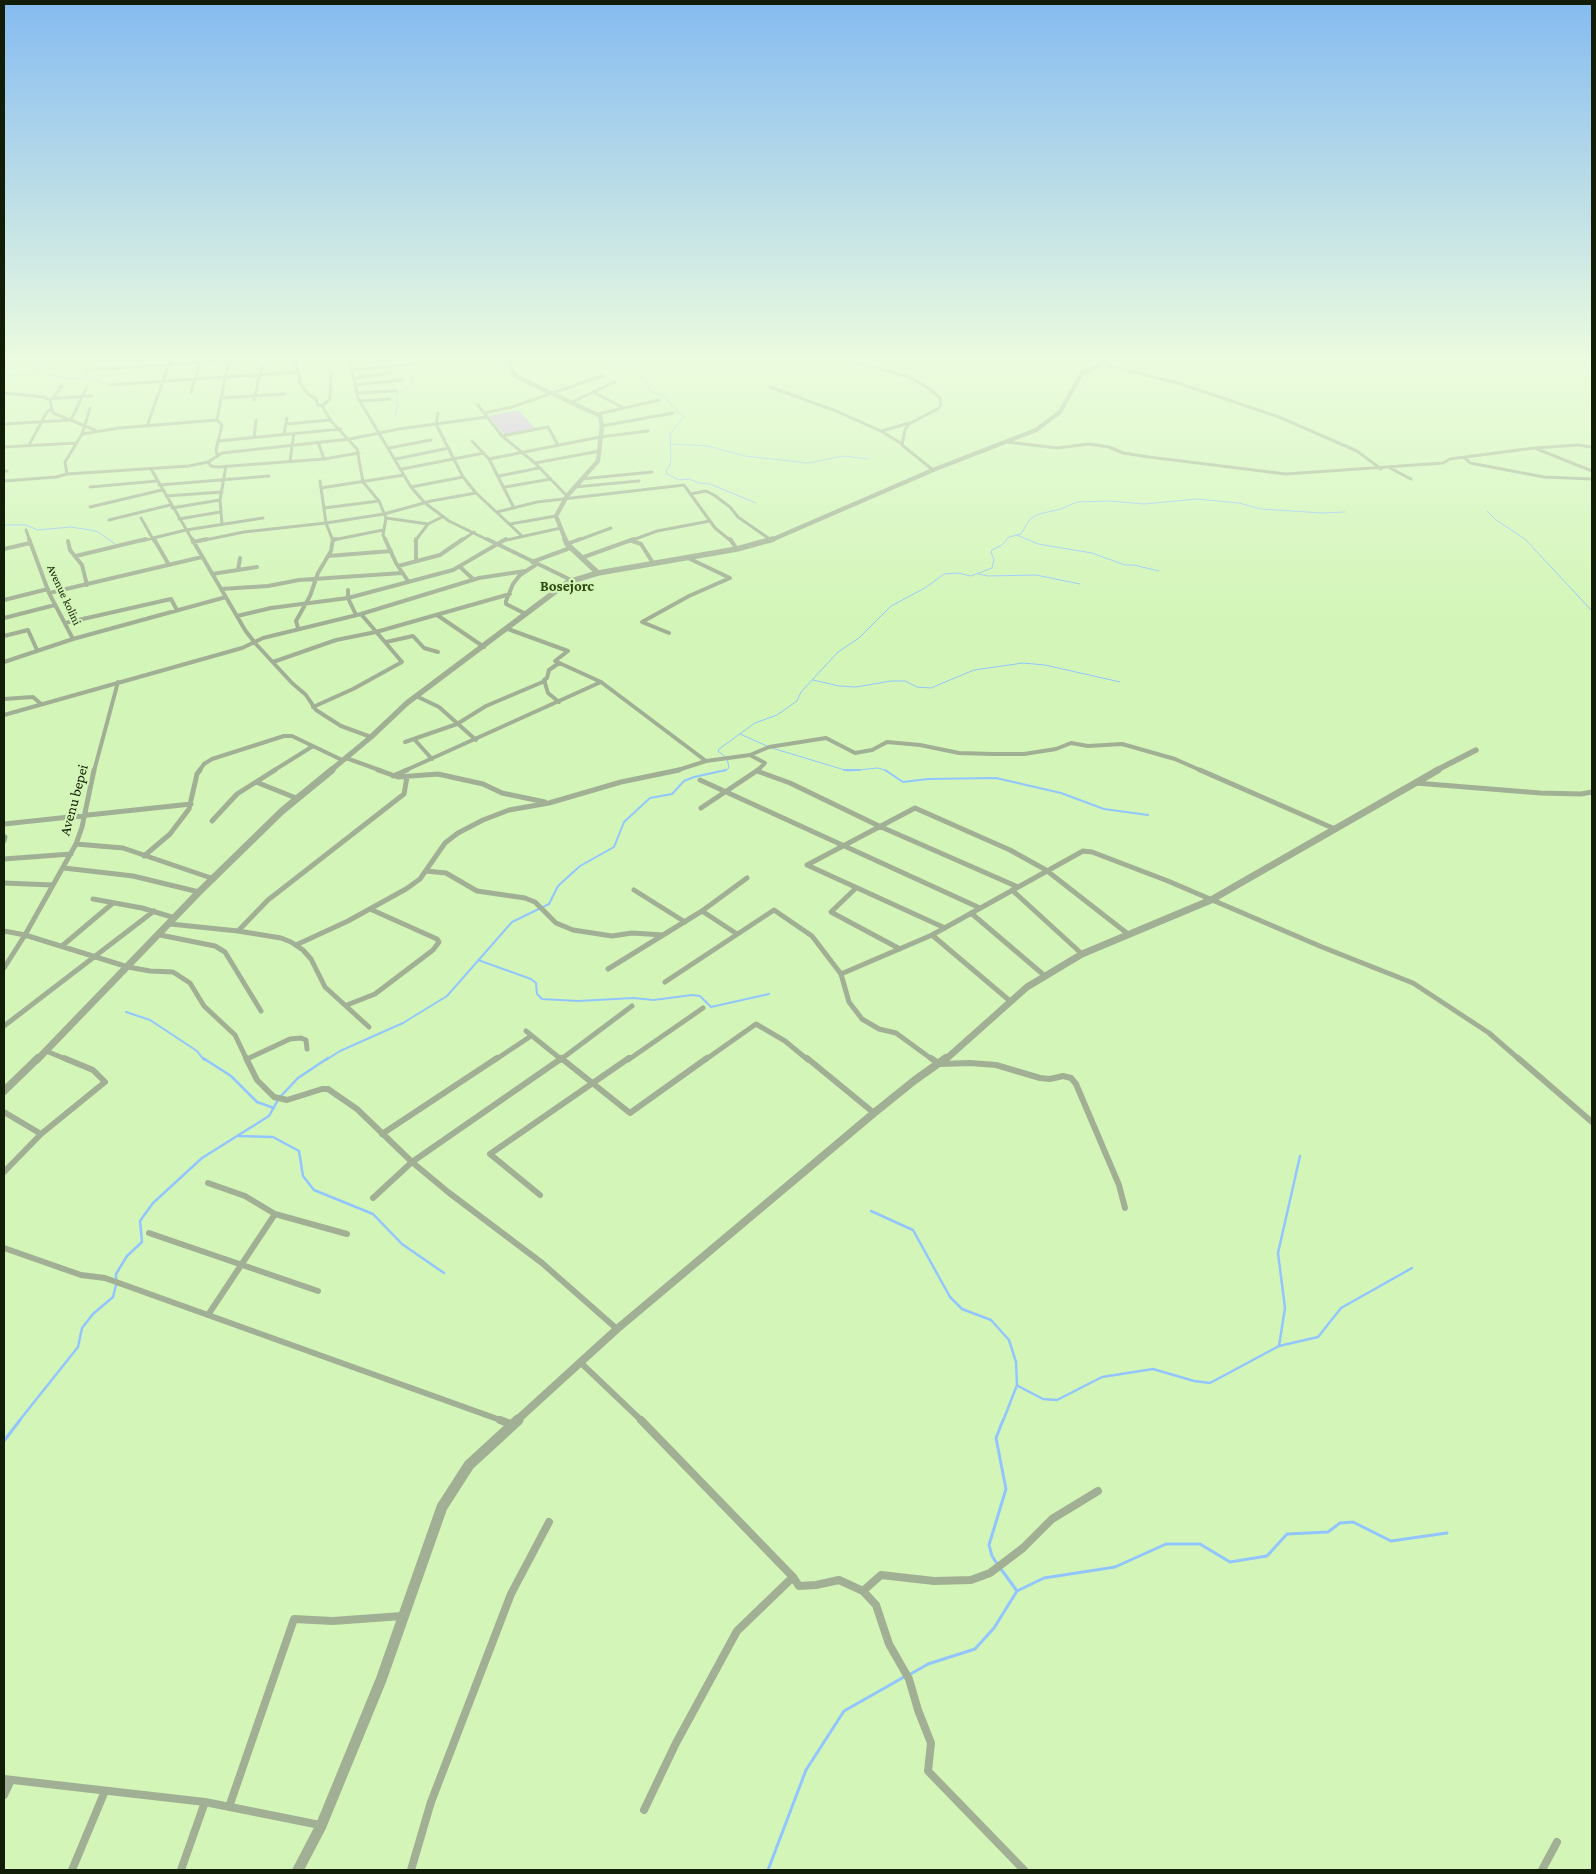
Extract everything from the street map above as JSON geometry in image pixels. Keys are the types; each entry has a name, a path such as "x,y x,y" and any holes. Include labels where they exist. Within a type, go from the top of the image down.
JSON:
{"street":[{"path":"4,447 54,443"},
{"path":"67,474 65,462 76,443"},
{"path":"217,443 216,450 218,454"},
{"path":"4,481 56,477 67,474 190,466 208,462 218,454 306,443"},
{"path":"319,443 324,459"},
{"path":"353,443 359,453 362,482 379,501 385,516 382,530 398,566 408,582"},
{"path":"386,443 411,487 442,517 571,580"},
{"path":"389,448 413,443"},
{"path":"447,443 463,477 476,493 521,535"},
{"path":"474,443 489,459 505,487 514,508"},
{"path":"511,443 551,479 565,498"},
{"path":"489,459 566,443"},
{"path":"598,573 569,546 556,516 565,498 598,461 600,443"},
{"path":"4,1091 160,935 199,892 296,798 371,737 416,696 571,580 598,573 737,549 771,540 932,470 1003,443"},
{"path":"1019,443 1058,448 1089,444 1109,447 1122,453 1286,474 1443,463 1450,459 1534,448 1578,445 1592,447"},
{"path":"1340,443 1357,451 1381,468"},
{"path":"902,444 902,447 932,470"},
{"path":"290,461 294,445"},
{"path":"396,460 449,448"},
{"path":"1534,448 1592,471"},
{"path":"535,463 600,452"},
{"path":"208,462 211,466 215,467 324,459 359,453"},
{"path":"402,469 484,453"},
{"path":"1465,458 1470,463 1544,477 1592,479"},
{"path":"222,524 220,500 226,466"},
{"path":"499,476 540,468"},
{"path":"1390,468 1411,479"},
{"path":"151,469 171,506 255,643 292,683 306,695 313,707 341,726 371,737"},
{"path":"581,479 652,472"},
{"path":"322,488 404,475"},
{"path":"90,487 269,476"},
{"path":"411,487 463,477"},
{"path":"505,487 551,479"},
{"path":"298,628 296,621 328,556 333,540 326,524 320,481"},
{"path":"574,487 639,481"},
{"path":"497,512 537,502 684,485 715,528 730,539 737,549"},
{"path":"90,507 162,490"},
{"path":"690,494 706,491 714,495 730,507 738,517 771,540"},
{"path":"166,496 222,492"},
{"path":"193,542 244,532 385,516 426,503 476,493"},
{"path":"109,520 171,506 220,500"},
{"path":"324,508 379,501"},
{"path":"179,519 220,512"},
{"path":"385,516 428,524"},
{"path":"510,524 556,516"},
{"path":"416,561 416,541 428,524 442,517"},
{"path":"142,518 168,565"},
{"path":"76,556 186,530 263,518"},
{"path":"581,558 657,531 710,521"},
{"path":"237,616 271,608 348,598 408,582 460,567 496,543 521,535 561,528"},
{"path":"526,614 506,604 513,584 525,571 534,563 611,528"},
{"name":"Avenue kolini","path":"26,530 48,591 73,639"},
{"path":"333,540 382,530"},
{"path":"398,566 440,555 474,532"},
{"path":"68,541 70,550 82,565 87,585"},
{"path":"632,541 640,544 653,563"},
{"path":"4,549 30,543"},
{"path":"328,556 391,550"},
{"path":"4,600 87,585 202,556"},
{"path":"238,570 240,558"},
{"path":"669,633 642,622 689,596 730,578 688,558"},
{"path":"212,574 257,567"},
{"path":"460,567 472,579"},
{"path":"4,715 255,643 263,638 298,628 359,615 472,579 525,571"},
{"path":"222,589 316,579 402,573"},
{"path":"313,707 353,689 402,662 386,642 359,615 348,598 348,590"},
{"path":"273,662 336,640 376,632 510,594"},
{"path":"4,662 73,639 226,597"},
{"path":"65,622 171,599 177,610"},
{"path":"4,618 56,605"},
{"path":"436,615 484,646"},
{"path":"508,628 568,651 555,661 601,682 706,762"},
{"path":"4,636 28,630 37,650"},
{"path":"386,642 413,636 424,648 438,652"},
{"path":"559,663 549,670 545,681 548,693 559,702"},
{"path":"405,742 457,724 486,706 545,681"},
{"name":"Avenu bepei","path":"4,968 64,868 76,844 118,682"},
{"path":"393,776 601,682"},
{"path":"416,696 439,707 476,740"},
{"path":"4,698 33,697 41,704"},
{"path":"144,856 170,834 190,810 197,774 204,764 212,759 284,736 292,736 344,759 393,776 407,777 438,774 483,784 502,793 549,803"},
{"path":"296,945 406,889 420,879 445,843 458,833 483,820 509,810 549,803 621,782 675,771 706,762 750,756 768,747 826,738 855,753 872,750 887,742 920,745 959,753 992,754 1007,752 1024,754 1056,749 1071,743 1088,746 1122,744 1150,754 1175,759 1335,829"},
{"path":"414,739 432,758"},
{"path":"212,821 236,794 313,746"},
{"path":"298,1870 321,1826 381,1680 442,1507 469,1465 617,1329 874,1113 915,1080 940,1064 1010,1001 1045,976 1082,954 1211,900 1412,783 1476,750"},
{"path":"701,808 757,771 765,763 750,756"},
{"path":"757,771 790,783 879,826 1018,886"},
{"path":"238,931 268,900 404,794 407,777"},
{"path":"700,780 980,908"},
{"path":"256,782 296,798"},
{"path":"1412,783 1540,793 1581,794 1592,792"},
{"path":"4,824 191,804"},
{"path":"945,928 806,865 916,808 1010,850 1046,870 1128,934"},
{"path":"76,844 110,845 214,879"},
{"path":"841,974 932,936 1046,870 1083,851 1092,852 1168,881 1322,947 1400,976 1425,989 1489,1033 1592,1122"},
{"path":"4,859 71,854"},
{"path":"64,868 133,876 199,892"},
{"path":"426,871 446,873 477,891 526,898 535,902 556,923 573,930 612,936 632,934 663,935"},
{"path":"608,969 702,911 747,878"},
{"path":"4,883 53,885"},
{"path":"856,888 831,912 900,949"},
{"path":"634,890 684,922"},
{"path":"1012,890 1082,954"},
{"path":"94,899 154,911 174,918"},
{"path":"62,946 113,903"},
{"path":"347,1005 374,994 432,950 439,942 437,939 370,908"},
{"path":"664,982 774,910 812,936 841,974 849,1002 862,1019 880,1029 896,1033 940,1064 970,1063 996,1065 1040,1078 1050,1079 1063,1076 1071,1078 1076,1084 1119,1185 1125,1208"},
{"path":"4,1026 154,911"},
{"path":"702,911 738,934"},
{"path":"971,913 1045,976"},
{"path":"170,924 238,931 281,938 296,945 311,959 324,986 369,1027"},
{"path":"4,931 25,935 128,967 150,972 173,972 190,983 204,1006 239,1041 257,1080 274,1097 287,1100 322,1089 328,1090 357,1109 412,1162 448,1192 542,1263 617,1329"},
{"path":"160,935 215,946 225,952 261,1011"},
{"path":"932,936 1010,1001"},
{"path":"373,1198 412,1162 561,1060 632,1006"},
{"path":"540,1195 490,1154 703,1008"},
{"path":"526,1031 630,1113 756,1024 785,1041 874,1113"},
{"path":"382,1134 531,1036"},
{"path":"247,1059 290,1039 301,1038 306,1040 307,1049"},
{"path":"4,1172 41,1134 105,1082 92,1070 46,1051"},
{"path":"4,1112 41,1134"},
{"path":"208,1183 245,1196 276,1214 347,1234"},
{"path":"208,1315 276,1214"},
{"path":"148,1233 318,1291"},
{"path":"4,1248 81,1275 105,1278 513,1425"},
{"path":"580,1362 664,1441 793,1576 799,1586 816,1586 839,1580 864,1591 876,1605 889,1644 909,1679 918,1710 931,1743 928,1772 1024,1870"},
{"path":"864,1591 881,1575 919,1580 971,1580 990,1573 1023,1548 1052,1519 1098,1491"},
{"path":"411,1870 431,1802 511,1594 549,1522"},
{"path":"644,1810 676,1743 737,1631 793,1576"},
{"path":"229,1807 294,1619 333,1621 402,1616"},
{"path":"4,1795 7,1779 205,1802 321,1826"},
{"path":"72,1870 105,1791"},
{"path":"181,1870 205,1802"},
{"path":"1542,1870 1557,1842"}],"waterway":[{"path":"670,444 708,446 745,456 808,463 843,456 868,459"},
{"path":"670,444 671,457 670,465 666,470 667,474 679,480 689,479 699,483 710,484 756,503"},
{"path":"1017,535 1021,534 1030,519 1039,514 1061,509 1077,502 1110,501 1144,504 1197,499 1239,503 1261,509 1322,513 1345,512"},
{"path":"1487,511 1496,520 1525,539 1592,611"},
{"path":"4,525 26,525 38,530 70,527 91,530 98,532 115,544"},
{"path":"725,770 729,768 727,758 718,751 719,749 755,723 777,715 797,701 801,692 838,652 859,638 891,606 925,588 944,574 958,573 971,576 992,568 994,559 991,553 992,550 1002,545 1009,537 1017,535"},
{"path":"1017,535 1038,544 1092,553 1125,565 1134,565 1159,571"},
{"path":"979,574 988,576 1036,575 1080,584"},
{"path":"813,680 839,686 856,687 891,681 905,681 917,687 931,688 974,670 1023,663 1045,665 1120,682"},
{"path":"740,734 767,746"},
{"path":"772,748 845,770"},
{"path":"858,770 878,768 886,771"},
{"path":"478,960 512,922 549,904 558,886 580,866 614,847 624,822 650,798 672,794 684,781 694,777 725,770"},
{"path":"845,770 858,770"},
{"path":"845,770 858,770"},
{"path":"886,771 903,782 928,779 996,778 1061,793 1104,809 1148,815"},
{"path":"326,1060 340,1051 403,1023 447,996 478,960"},
{"path":"478,960 531,979 536,983 537,994 542,999 578,1001 633,998 654,1000 692,995 700,996 711,1007 769,994"},
{"path":"126,1012 150,1020 197,1051 204,1060"},
{"path":"203,1058 231,1076 257,1102 274,1108"},
{"path":"281,1096 298,1078 328,1058"},
{"path":"274,1108 278,1100"},
{"path":"116,1280 116,1274 127,1256 142,1242 140,1221 153,1203 202,1158 269,1116 274,1108"},
{"path":"239,1136 273,1137 299,1151 303,1176 314,1190 373,1214 402,1244 444,1273"},
{"path":"1279,1346 1285,1308 1278,1253 1300,1156"},
{"path":"871,1211 913,1230 950,1297 962,1309 991,1320 1009,1340 1016,1362 1017,1385 1003,1421"},
{"path":"1279,1346 1318,1337 1341,1308 1412,1268"},
{"path":"19,1421 78,1347 82,1328 93,1314 113,1297 116,1285"},
{"path":"1018,1386 1043,1399 1057,1400 1102,1377 1153,1369 1194,1381 1210,1383 1279,1346"},
{"path":"4,1441 20,1420"},
{"path":"998,1565 992,1556 989,1545 1006,1489 996,1438 1003,1420"},
{"path":"1017,1591 1044,1578 1115,1567 1166,1544 1200,1544 1230,1562 1267,1556 1287,1534 1328,1532 1340,1523 1353,1522 1391,1541 1447,1533"},
{"path":"1001,1569 1017,1591"},
{"path":"909,1675 928,1664 975,1649 994,1628 1017,1591"},
{"path":"768,1870 806,1770 844,1711 904,1677"}],"district":[{"name":"Bosejorc","path":"567,586"}]}
